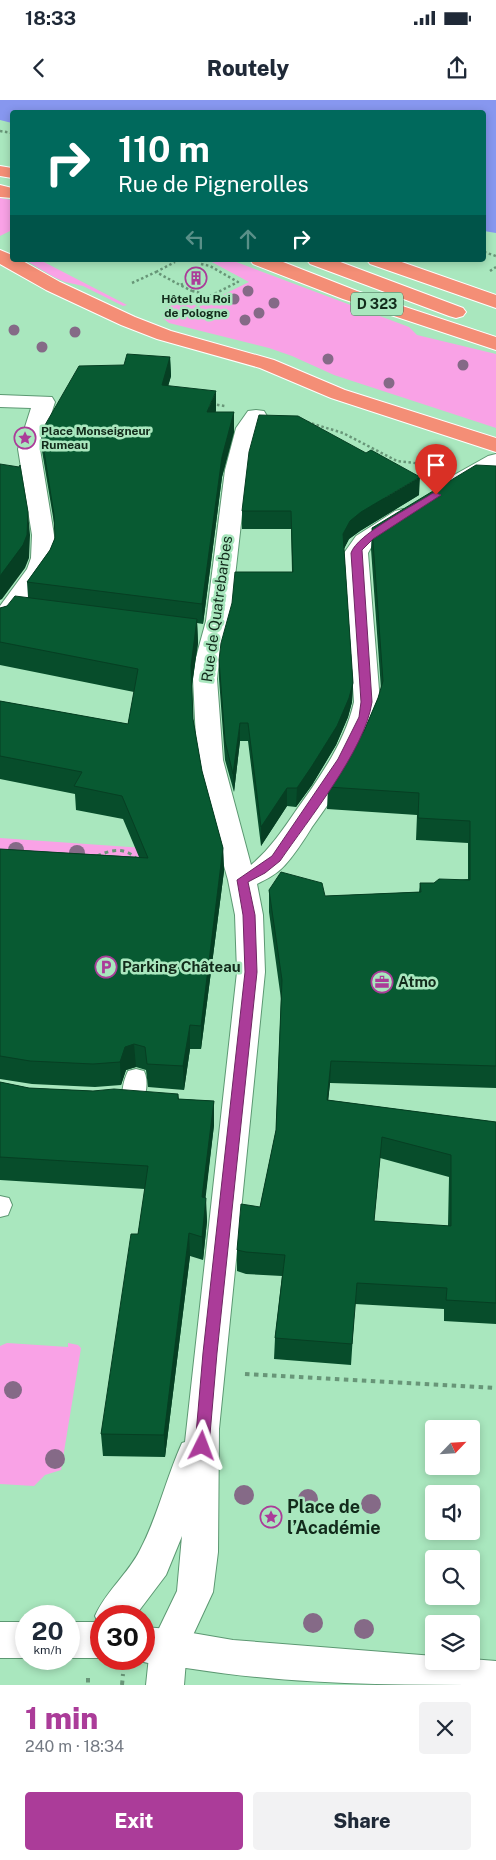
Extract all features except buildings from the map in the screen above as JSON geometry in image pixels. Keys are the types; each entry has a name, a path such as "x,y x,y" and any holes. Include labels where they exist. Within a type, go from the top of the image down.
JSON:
{"highway":[{"path":"10,262 52,286 128,321 164,335 267,364 338,394 496,445"},
{"name":"D 323","path":"265,262 350,295 496,344"},
{"name":"D 323","path":"322,262 496,325"},
{"path":"383,262 496,302"}],"street":[{"path":"0,402 44,402 29,449 43,535 43,558 38,569 3,613"},
{"name":"Rue de Quatrebarbes","path":"156,1646 195,1592 200,1552 202,1429 208,1372 224,1106 251,972 249,915 242,880 230,841 210,760 205,679 207,661 204,634 218,621 236,470 247,428 256,416"},
{"path":"242,880 261,870 276,858 343,760 364,717 367,702 356,553 360,545 369,537 428,500 496,461"},
{"path":"3,613 39,613"},
{"path":"126,1092 162,1102"},
{"name":"Rue de Quatrebarbes","path":"120,1605 153,1563 172,1518 202,1429"},
{"path":"0,1640 15,1640"},
{"path":"165,1685 156,1646 233,1658 496,1680"}],"path":[{"path":"132,283 175,262"},
{"path":"186,297 198,301 238,282 210,266 201,264"},
{"path":"160,269 166,270"},
{"path":"156,272 192,291 208,297"},
{"path":"180,300 192,291"},
{"path":"209,404 226,406"},
{"path":"305,422 344,433 396,461 429,464 469,475"},
{"path":"93,858 110,850 130,852 144,866"},
{"path":"208,1372 496,1388"}],"shaded area":[{"path":"0,198 10,200 10,231 0,236"},
{"path":"28,262 44,262 127,305 123,306 83,286 65,282"},
{"path":"212,262 236,262 409,327 417,335 496,354 496,428 334,375 269,348 169,323 162,315 166,308 185,299 198,307 249,282"},
{"path":"0,838 216,853 0,873"},
{"path":"7,1343 68,1347 68,1343 78,1345 81,1348 61,1470 45,1475 34,1486 0,1484 0,1346"}],"water":[{"path":"0,100 496,100 496,233 486,231 486,110 10,110 10,122 0,120"}],"place":[{"name":"Hôtel du Roi de Pologne","path":"196,278"},
{"name":"Place Monseigneur Rumeau","path":"25,438"},
{"name":"Parking Château","path":"106,967"},
{"name":"Atmo","path":"382,982"},
{"name":"Place de l’Académie","path":"271,1517"}],"route":[{"path":"202,1446 202,1429 251,972 249,915 242,880 261,870 276,858 343,760 364,717 367,702 357,549 369,537 436,495"}]}
